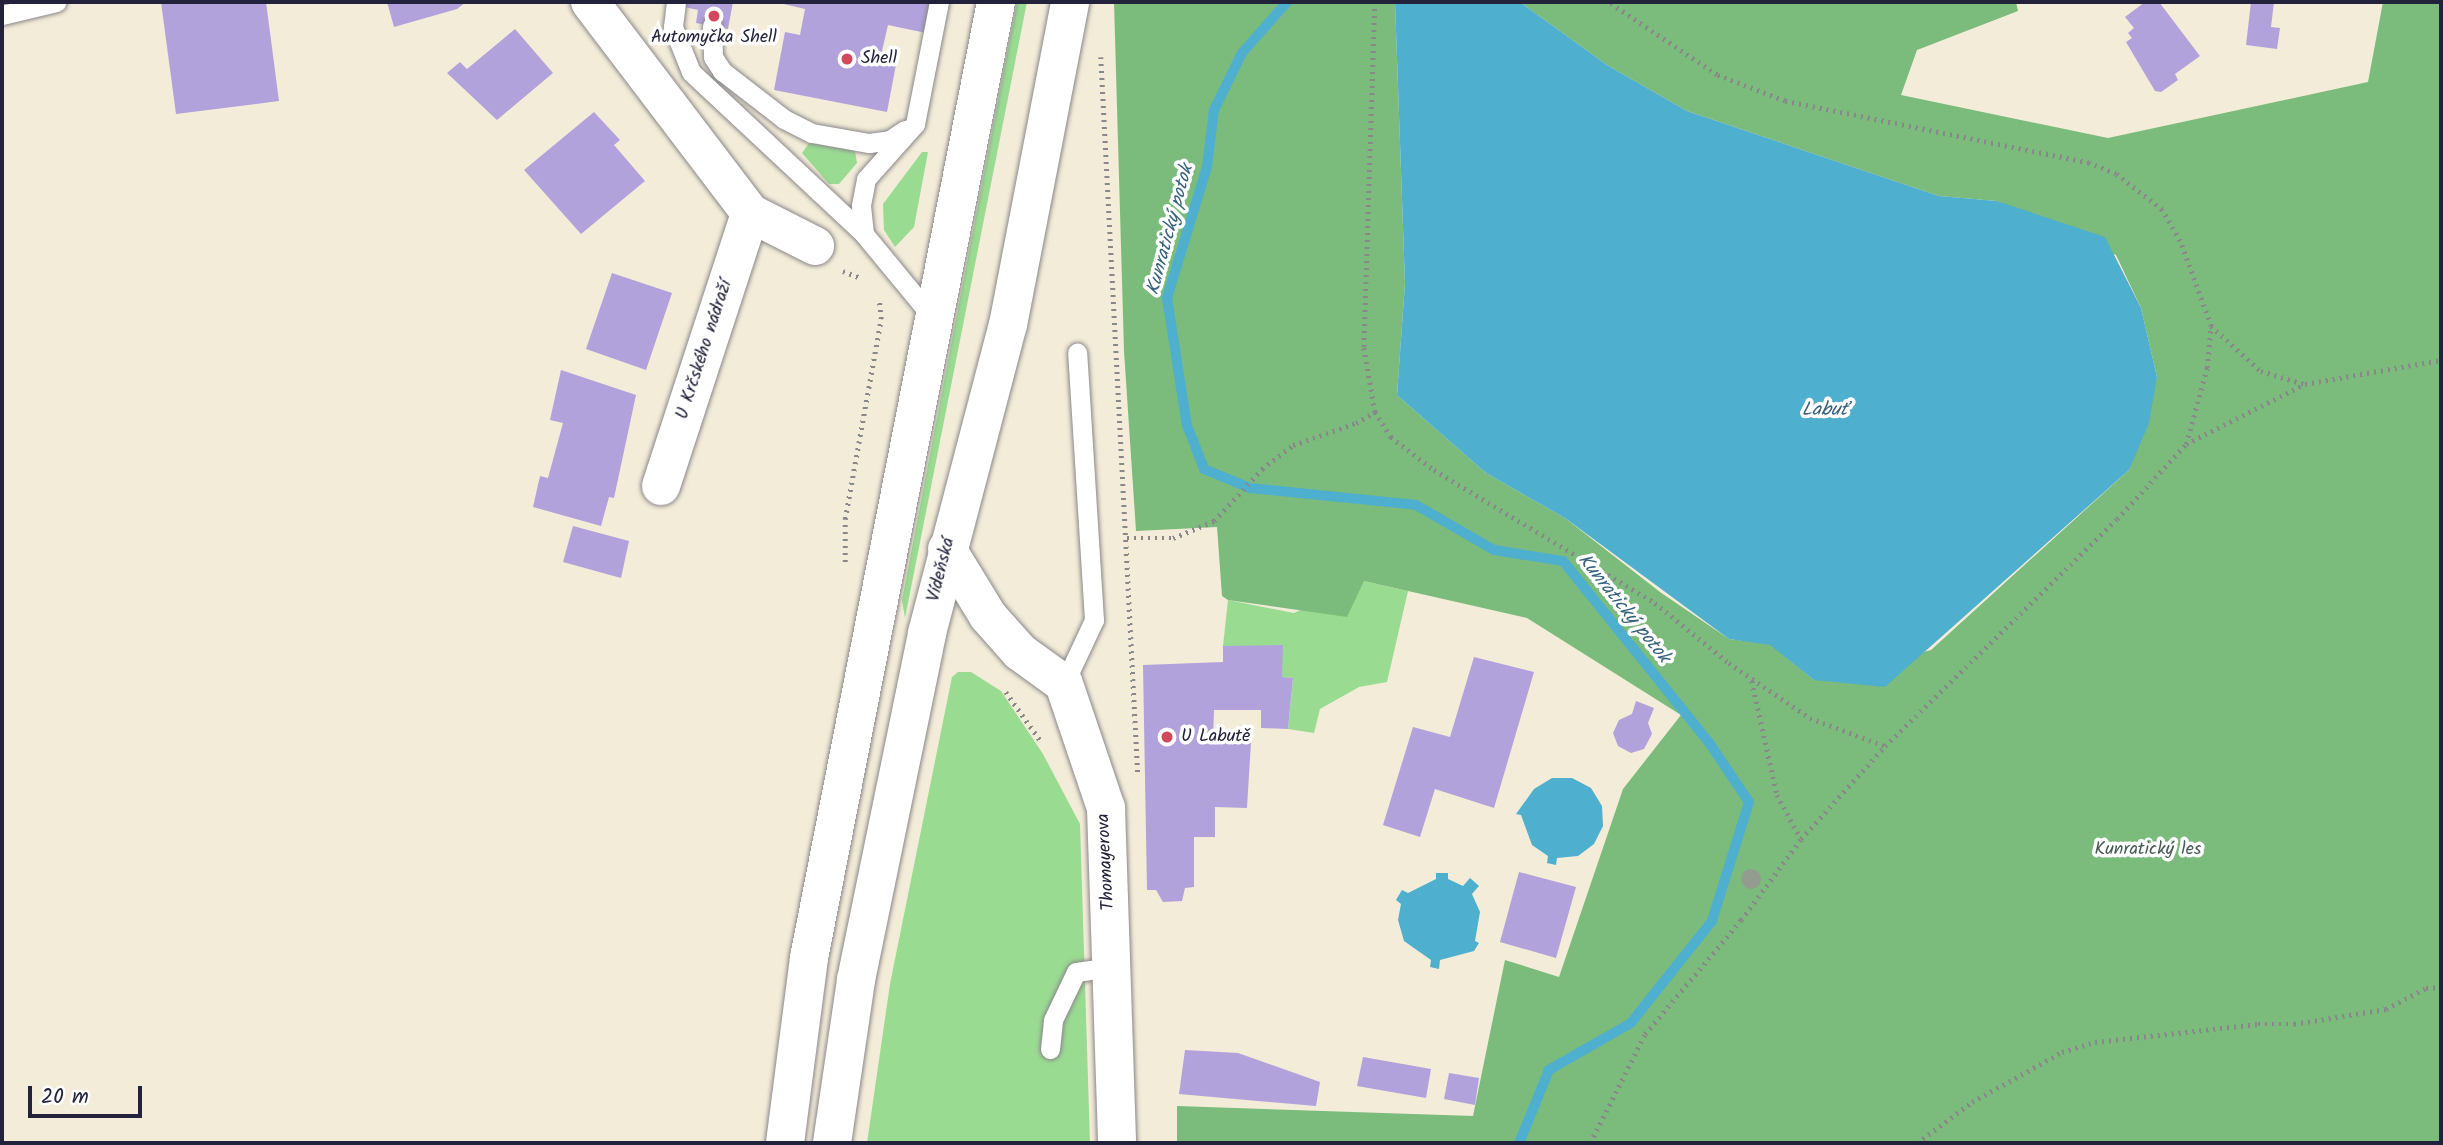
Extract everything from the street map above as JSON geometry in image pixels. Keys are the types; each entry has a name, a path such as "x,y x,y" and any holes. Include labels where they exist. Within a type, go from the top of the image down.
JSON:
{"main road":[{"path":"590,2 750,214 815,246"},
{"path":"785,1143 809,958 996,2"},
{"name":"Vídeňská","path":"832,1143 856,980 947,549 1008,325 1070,2"},
{"name":"U Krčského nádraží","path":"661,486 750,214"},
{"path":"947,549 988,616 1020,652 1064,684"},
{"name":"Thomayerova","path":"1064,684 1106,808 1117,1143"}],"lane":[{"path":"2,15 56,2"},
{"path":"676,2 673,27 691,72 863,234 934,319"},
{"path":"863,234 861,205 866,179 915,124 939,2"},
{"path":"712,26 713,57 722,71 784,119 812,133 869,143 890,140 915,124"},
{"path":"1064,684 1094,621 1077,353"},
{"path":"1050,1049 1053,1020 1076,972 1111,967"}],"path":[{"path":"1375,2 1364,348 1375,412 1391,437 1434,470 1655,603 1752,681 1810,718 1885,746"},
{"path":"1608,2 1717,75 1785,101 2089,163 2116,174 2162,210 2180,241 2210,326 2207,368 2186,443"},
{"path":"1101,48 1138,782"},
{"path":"2210,326 2261,372 2305,384"},
{"path":"1590,1143 1646,1034 1741,920 1801,838 1885,746 2117,519 2186,443 2305,384 2441,360"},
{"path":"1127,538 1173,538 1214,521 1256,476 1293,445 1356,423 1375,412"},
{"path":"1752,681 1777,795 1801,838"},
{"path":"999,682 1043,745"},
{"path":"1917,1143 1972,1102 2062,1052 2095,1042 2258,1024 2294,1024 2386,1009 2426,988 2441,987"}],"green space":[{"path":"1017,2 1027,2 905,618 902,600"},
{"name":"Kunratický les","path":"1114,2 1395,2 1405,283 1397,395 1486,473 1565,518 1660,592 1729,639 1770,644 1814,680 1931,650 2129,470 2157,377 2141,308 2116,255 1997,201 1939,196 1687,111 1607,65 1520,2 2016,2 2018,11 1917,50 1901,95 2108,138 2368,82 2383,2 2441,2 2441,1143 1177,1143 1177,1106 1473,1116 1505,960 1559,977 1623,789 1681,715 1527,618 1364,581 1347,617 1228,600 1222,596 1217,527 1136,531 1124,351"},
{"path":"809,143 855,151 857,163 839,184 829,184 802,153"},
{"path":"922,152 928,152 914,227 895,247 884,230 883,204"},
{"path":"1364,581 1408,591 1387,682 1359,687 1320,709 1314,733 1288,729 1293,678 1282,677 1223,646 1228,600 1294,613"},
{"path":"958,672 971,672 1001,691 1043,754 1080,824 1090,1143 867,1143 890,984 952,677"}],"water":[{"name":"Labuť","path":"1395,2 1520,2 1607,65 1687,111 1939,196 1997,201 2105,237 2141,308 2157,377 2149,423 2129,470 1885,687 1814,680 1770,645 1729,639 1565,518 1486,473 1397,395 1405,283"},
{"path":"1552,778 1572,778 1591,788 1602,806 1603,826 1594,844 1578,856 1557,858 1556,865 1547,863 1548,856 1532,845 1521,815 1516,814 1534,789"},
{"path":"1436,873 1448,873 1448,879 1463,886 1470,878 1479,886 1472,894 1480,912 1475,941 1479,943 1474,951 1440,960 1439,969 1430,967 1431,960 1404,941 1398,920 1401,904 1396,900 1402,890 1408,893 1436,879"}],"building":[{"path":"161,2 266,2 279,101 176,114"},
{"path":"387,2 466,2 457,9 394,27"},
{"name":"Automyčka Shell","path":"662,2 733,2 728,29 696,23 698,10"},
{"path":"775,2 932,2 926,33 888,25 882,51 898,54 887,112 774,90 785,32 800,35 805,9"},
{"path":"2145,2 2159,2 2200,56 2175,74 2178,80 2161,92 2155,91 2126,42 2132,38 2128,33 2134,28 2125,17"},
{"path":"2251,2 2274,2 2271,27 2280,28 2277,49 2246,45"},
{"path":"515,29 553,73 497,120 447,73 460,62 467,69"},
{"path":"594,112 620,140 614,145 645,181 581,234 524,170"},
{"path":"612,273 672,293 646,370 586,349"},
{"path":"561,370 636,395 614,498 609,497 601,526 533,507 540,476 548,478 563,423 550,420"},
{"path":"573,526 629,541 621,578 563,562"},
{"path":"1283,645 1282,677 1293,678 1288,729 1261,728 1261,710 1214,710 1213,741 1251,742 1247,808 1215,807 1215,837 1194,837 1194,887 1185,888 1182,901 1163,902 1156,890 1147,890 1143,665 1223,662 1223,646"},
{"path":"1474,657 1534,672 1494,808 1435,789 1420,837 1383,825 1413,727 1450,737"},
{"path":"1636,701 1654,708 1648,723 1652,734 1644,749 1631,753 1618,746 1613,733 1619,720 1632,714"},
{"path":"1519,872 1576,887 1556,958 1500,942"},
{"path":"1185,1050 1238,1053 1320,1082 1316,1106 1179,1094"},
{"path":"1363,1057 1431,1069 1426,1098 1357,1086"},
{"path":"1449,1073 1479,1078 1475,1105 1444,1099"}],"waterway":[{"name":"Kunratický potok","path":"1287,2 1242,53 1214,110 1207,167 1167,298 1187,425 1204,469 1250,488 1416,505 1494,550 1563,561 1710,744 1749,802 1712,921 1631,1023 1549,1070 1519,1143"}],"place":[{"name":"Automyčka Shell","path":"714,16"},
{"name":"Shell","path":"847,59"},
{"name":"U Labutě","path":"1167,737"}]}
